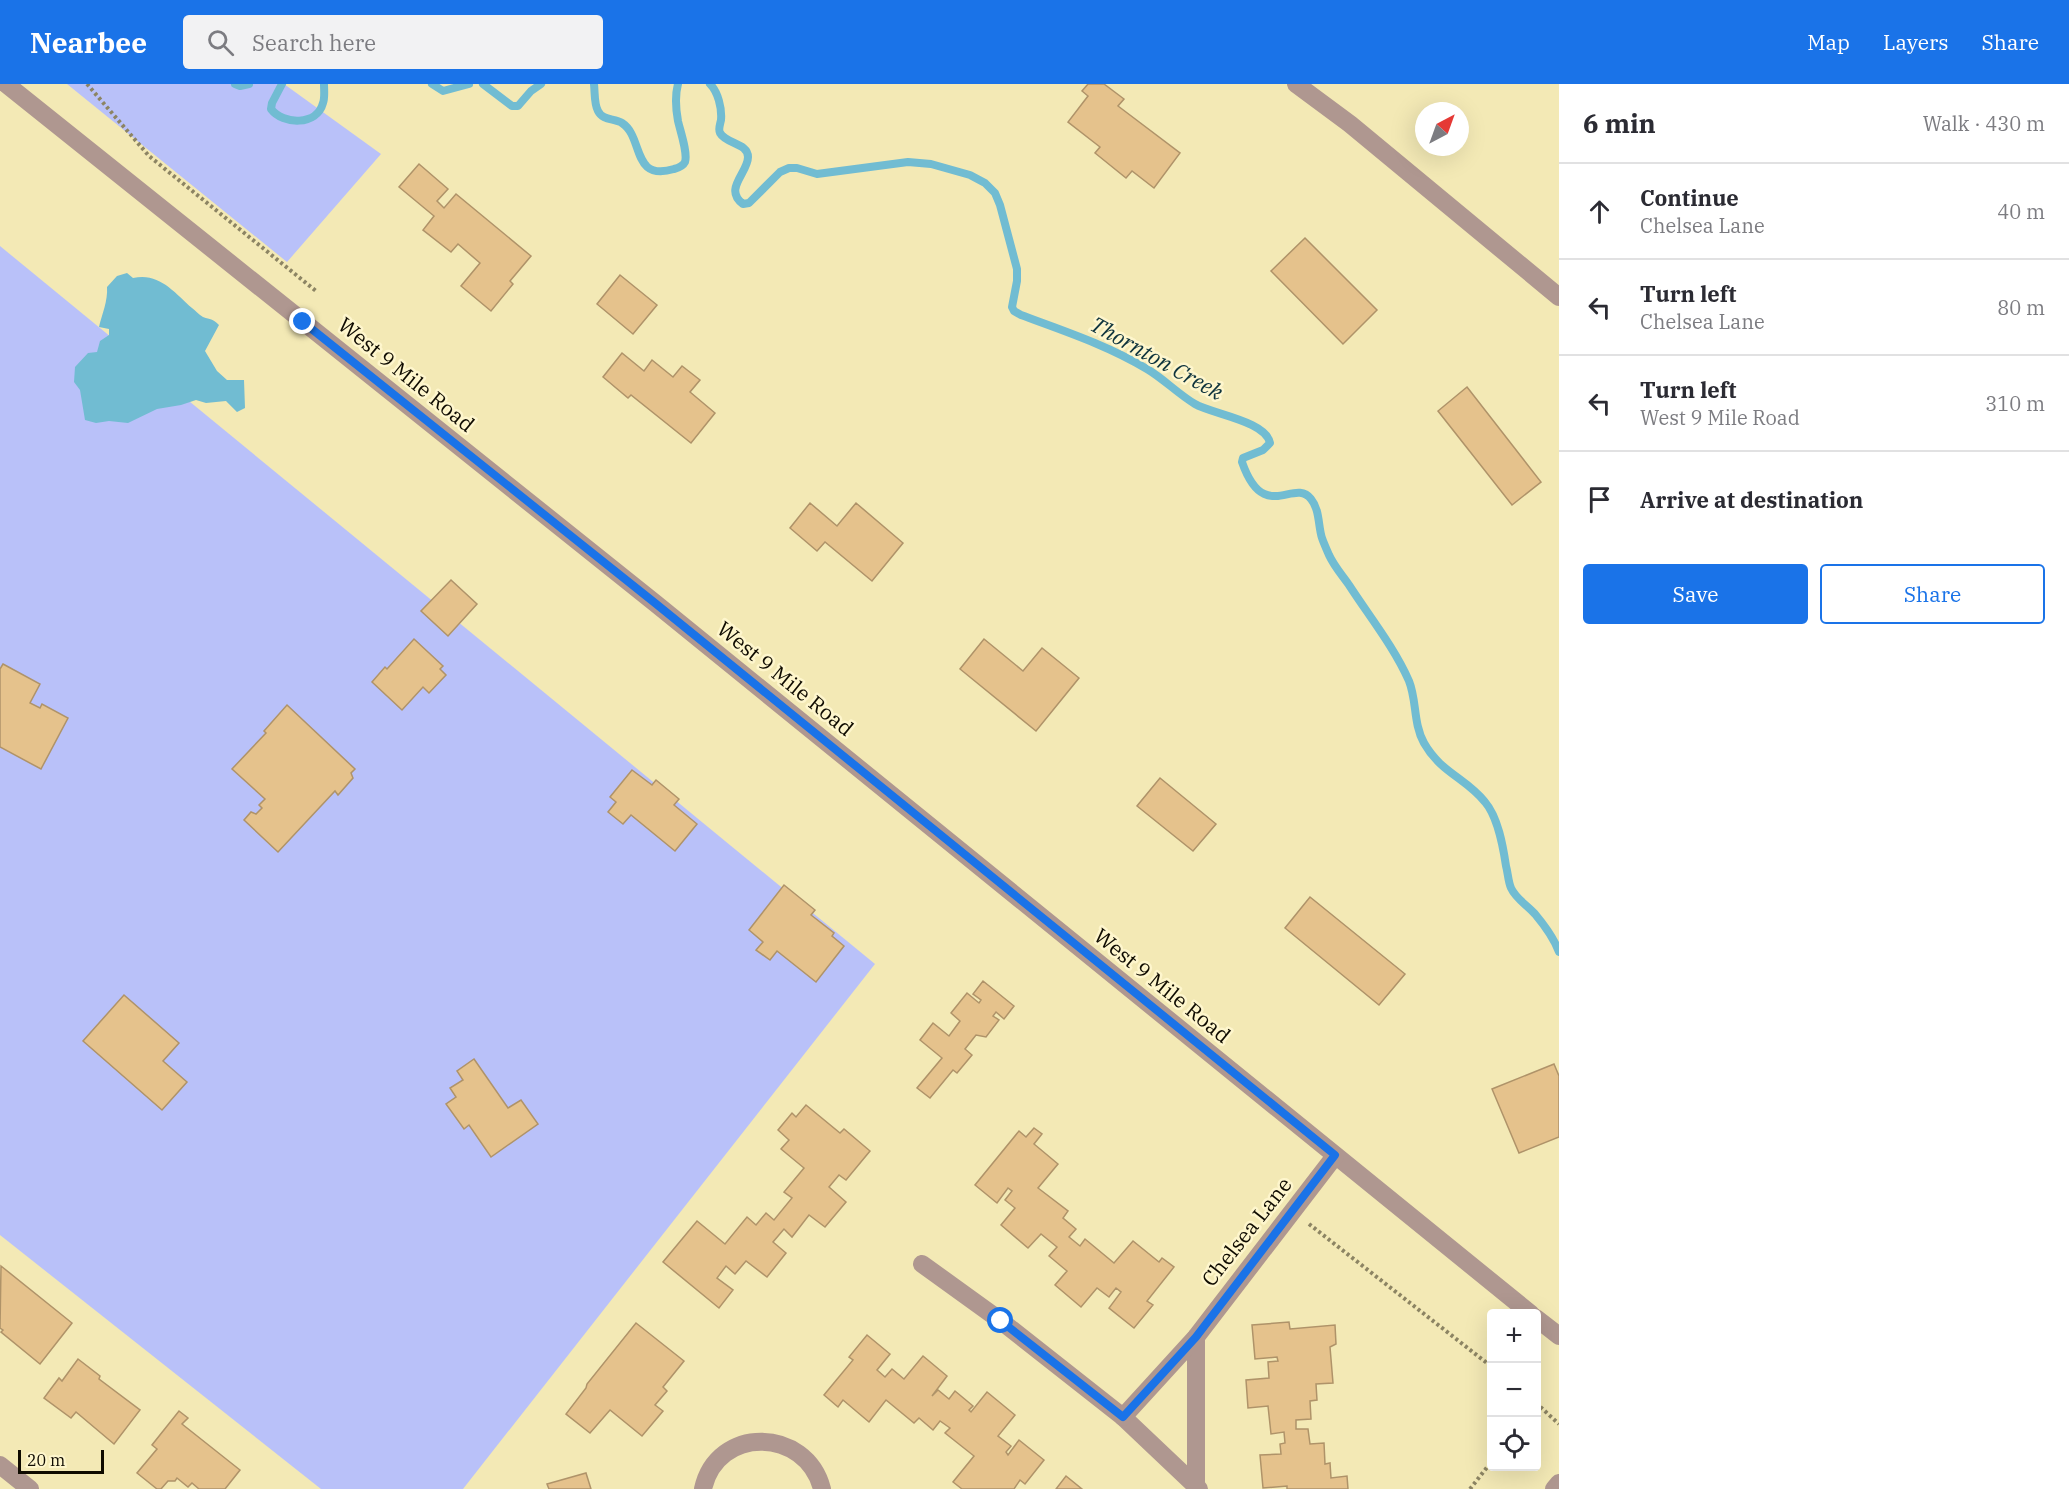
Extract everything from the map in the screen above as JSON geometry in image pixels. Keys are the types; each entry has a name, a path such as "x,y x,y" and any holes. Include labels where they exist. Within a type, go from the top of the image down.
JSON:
{"street":[{"name":"West 9 Mile Road","path":"6,84 646,595 1525,1309"},
{"path":"1296,84 1350,124 1559,297"},
{"name":"Chelsea Lane","path":"1123,1417 1196,1337 1335,1155"},
{"path":"922,1264 1001,1321 1123,1417 1198,1488"},
{"path":"1541,1322 1559,1336"},
{"path":"1196,1337 1198,1488"},
{"path":"703,1489 705,1478 717,1460 734,1448 754,1441 774,1442 792,1448 808,1460 819,1477 822,1489"},
{"path":"0,1465 30,1489"},
{"path":"1554,1489 1559,1483"}],"path":[{"path":"87,84 149,156 316,291"},
{"path":"1292,1211 1487,1363"},
{"path":"1541,1408 1559,1425"},
{"path":"1470,1489 1487,1466"}],"shaded area":[{"path":"67,84 284,84 381,154 287,262"},
{"path":"0,246 875,964 463,1489 321,1489 0,1235"},
{"path":"127,273 133,278 151,278 166,285 202,316 219,325 205,351 217,371 227,380 244,380 245,408 237,412 226,401 206,403 196,400 157,409 128,423 109,421 96,423 85,420 80,390 74,382 75,367 88,353 97,352 100,341 109,335 109,329 99,327 106,302 107,287 117,276"}],"building":[{"path":"1088,84 1104,84 1124,99 1118,106 1180,153 1154,188 1132,171 1126,178 1095,153 1100,147 1068,122 1088,96 1082,91"},
{"path":"419,164 448,189 437,201 444,208 456,194 531,256 510,281 513,284 491,311 461,286 480,263 458,244 451,252 423,230 434,216 399,187"},
{"path":"1305,238 1377,310 1343,344 1271,271"},
{"path":"620,275 657,305 633,334 597,304"},
{"path":"622,353 644,371 652,360 673,377 682,366 700,380 690,392 715,413 691,443 631,395 628,398 603,377"},
{"path":"1467,387 1541,482 1512,505 1438,411"},
{"path":"810,503 837,526 856,503 903,543 872,581 825,542 817,551 790,528"},
{"path":"451,580 477,604 448,636 421,611"},
{"path":"414,639 443,666 440,669 446,675 429,693 423,687 402,710 372,682"},
{"path":"984,639 1023,671 1042,648 1079,678 1036,731 960,669"},
{"path":"3,664 40,684 30,703 40,708 42,704 68,718 41,769 0,747 0,669"},
{"path":"287,705 355,769 351,773 353,778 338,795 335,791 278,852 244,820 251,812 256,814 262,808 259,805 265,799 232,769 266,733 264,731"},
{"path":"632,770 652,785 656,780 679,799 674,805 697,824 675,851 631,815 623,824 608,812 616,802 610,797"},
{"path":"1160,778 1216,824 1193,851 1137,806"},
{"path":"784,885 815,910 811,915 834,933 832,936 844,946 816,982 777,951 770,960 756,950 763,942 749,930"},
{"path":"1310,897 1405,974 1379,1005 1285,928"},
{"path":"983,981 1014,1006 1004,1019 996,1012 993,1016 999,1020 986,1037 976,1035 965,1049 972,1055 957,1073 953,1070 930,1098 917,1088 942,1058 920,1040 933,1023 949,1036 960,1021 951,1013 967,993 979,1003 981,1000 973,994"},
{"path":"124,995 179,1043 163,1061 187,1082 162,1110 83,1041"},
{"path":"474,1059 508,1108 521,1100 538,1124 491,1157 469,1125 464,1129 446,1104 456,1097 450,1088 463,1080 457,1071"},
{"path":"1554,1064 1559,1076 1559,1137 1519,1153 1492,1089"},
{"path":"806,1105 840,1133 844,1129 870,1151 846,1180 839,1175 829,1187 846,1202 825,1227 809,1215 792,1237 784,1229 773,1242 786,1253 767,1277 746,1261 735,1274 726,1266 717,1278 733,1290 719,1308 663,1262 697,1221 725,1244 747,1217 756,1225 766,1213 774,1220 792,1198 784,1192 804,1168 781,1149 789,1140 778,1130 792,1113 796,1117"},
{"path":"1034,1128 1042,1134 1034,1144 1058,1164 1038,1188 1068,1211 1063,1218 1076,1229 1069,1237 1080,1246 1085,1239 1114,1263 1133,1241 1159,1262 1162,1258 1174,1267 1147,1301 1153,1305 1134,1328 1109,1308 1121,1292 1116,1288 1109,1297 1097,1288 1081,1307 1055,1285 1067,1271 1049,1256 1057,1247 1041,1234 1028,1248 1001,1225 1015,1208 1005,1200 1012,1191 1008,1188 997,1203 975,1185 1019,1131 1026,1137"},
{"path":"1,1266 72,1323 40,1364 1,1332 3,1330 0,1328"},
{"path":"1289,1322 1290,1329 1335,1325 1336,1344 1330,1347 1333,1383 1316,1384 1317,1400 1310,1401 1311,1419 1296,1420 1296,1429 1308,1429 1310,1444 1324,1443 1325,1464 1330,1463 1331,1478 1347,1476 1348,1489 1287,1489 1287,1486 1263,1488 1260,1455 1281,1454 1280,1444 1285,1443 1284,1432 1271,1434 1268,1406 1248,1408 1246,1380 1269,1378 1268,1362 1278,1361 1277,1357 1255,1359 1252,1325"},
{"path":"636,1323 684,1361 663,1387 667,1391 655,1405 663,1411 642,1436 610,1410 590,1433 566,1414"},
{"path":"867,1335 890,1354 877,1370 885,1377 892,1369 904,1379 923,1356 947,1376 932,1396 938,1390 949,1399 955,1391 973,1406 969,1410 971,1412 987,1392 1015,1415 998,1436 1011,1446 1006,1452 1008,1455 1019,1440 1044,1460 1025,1484 1020,1480 1014,1489 962,1489 953,1482 974,1456 945,1433 950,1428 940,1421 933,1430 919,1418 914,1423 886,1400 869,1422 843,1400 838,1407 824,1395 853,1360 849,1357"},
{"path":"78,1359 100,1376 99,1379 140,1410 114,1444 76,1412 71,1418 44,1398 59,1378 62,1381"},
{"path":"179,1411 188,1418 182,1424 240,1470 225,1489 199,1489 192,1483 188,1487 177,1478 175,1481 168,1481 161,1489 157,1489 137,1473 157,1449 152,1445"},
{"path":"586,1473 591,1489 549,1489 547,1484"},
{"path":"1066,1476 1082,1489 1056,1489"}],"waterway":[{"name":"Thornton Creek","path":"235,84 240,86 249,84"},
{"name":"Thornton Creek","path":"282,84 271,109 283,118 299,121 314,116 320,111 324,99 324,84"},
{"name":"Thornton Creek","path":"432,84 443,91 469,84"},
{"name":"Thornton Creek","path":"483,84 512,106 518,106 531,91 541,84"},
{"name":"Thornton Creek","path":"594,84 596,105 600,114 622,123 629,130 644,164 660,171 682,166 686,158 677,112 678,84"},
{"name":"Thornton Creek","path":"710,84 720,105 720,133 747,152 747,163 735,193 743,204 749,203 780,172 789,168 817,174 908,162 931,164 970,175 985,183 995,193 1000,205 1017,269 1012,307 1014,311 1132,360 1195,404 1249,424 1266,435 1270,443 1263,450 1243,458 1242,462 1251,481 1260,491 1269,496 1304,494 1314,503 1322,538 1331,559 1389,644 1409,681 1418,728 1424,743 1438,762 1478,794 1490,808 1499,832 1511,888 1542,923 1559,952"}],"route":[{"path":"303,322 655,603 1335,1155 1196,1337 1123,1417 1001,1321"}]}
